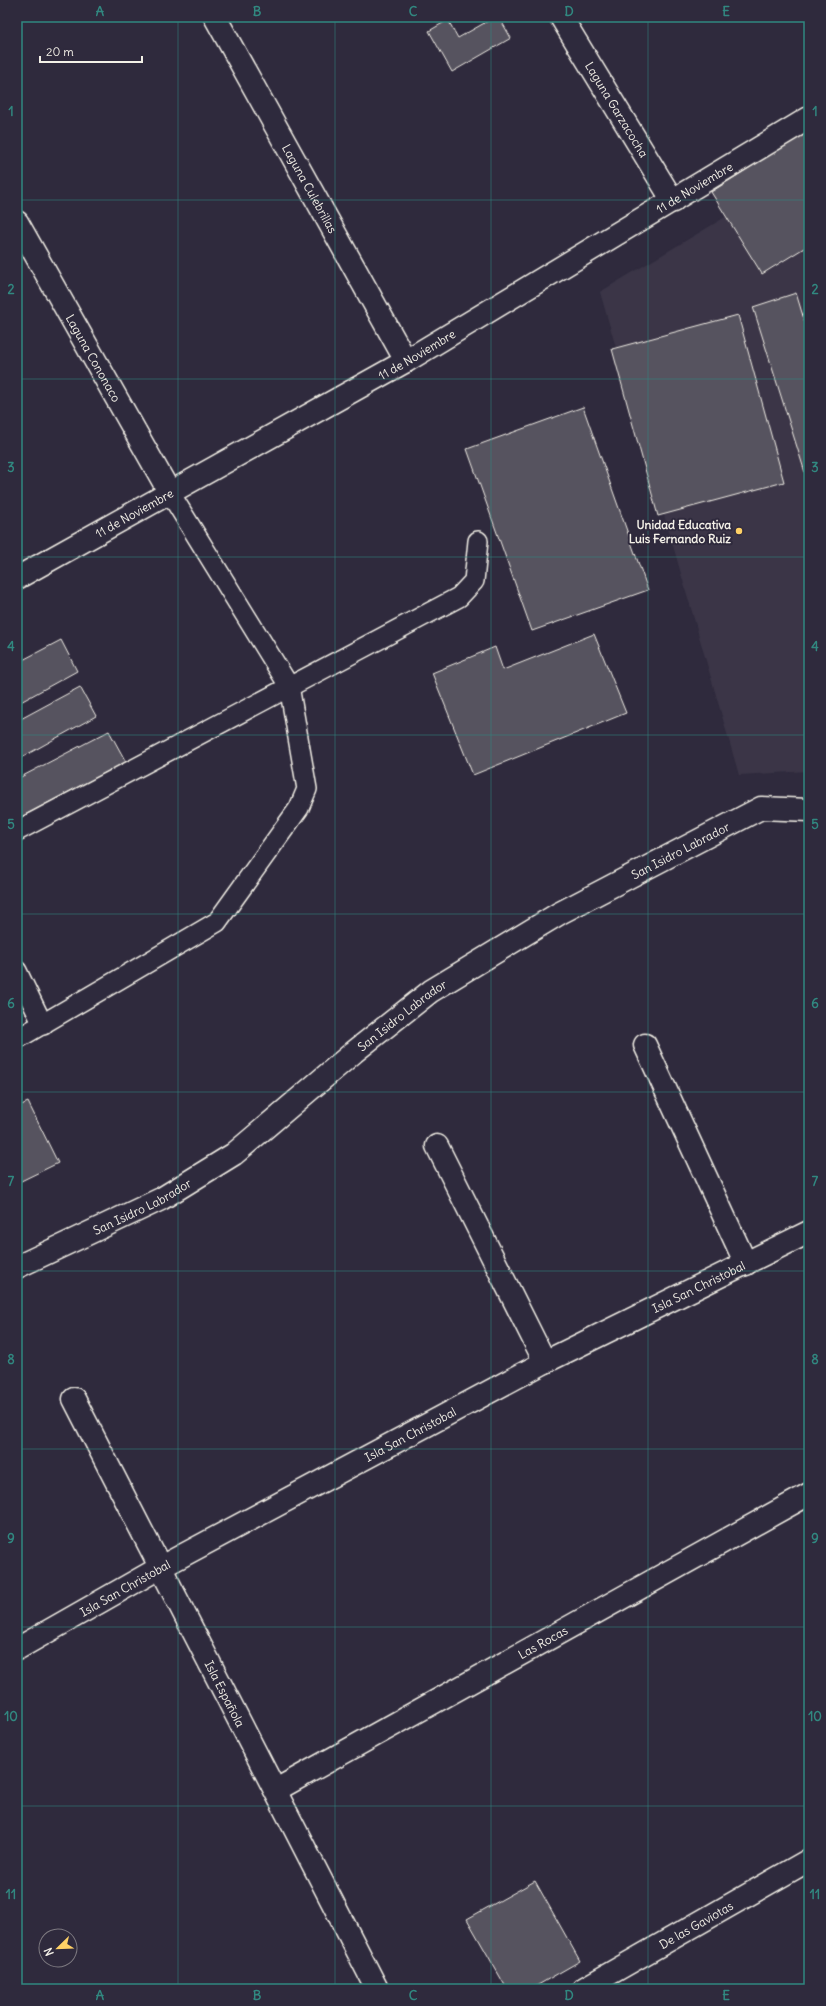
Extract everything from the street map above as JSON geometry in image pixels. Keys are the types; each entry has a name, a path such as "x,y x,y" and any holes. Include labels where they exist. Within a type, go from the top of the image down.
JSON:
{"street":[{"name":"Laguna Culebrillas","path":"215,17 406,360"},
{"name":"Laguna Garzacocha","path":"561,17 673,201"},
{"name":"11 de Noviembre","path":"17,578 406,360 809,118"},
{"name":"Laguna Cononaco","path":"17,222 170,493"},
{"name":"San Isidro Labrador","path":"17,1267 161,1199 234,1154 354,1052 431,991 560,913 761,808 809,810"},
{"path":"645,1045 746,1264"},
{"path":"437,1146 545,1362"},
{"name":"Isla San Christobal","path":"17,1649 161,1567 545,1362 809,1232"},
{"name":"Isla Española","path":"74,1399 377,1989"},
{"name":"Las Rocas","path":"276,1790 809,1494"},
{"name":"De las Gaviotas","path":"583,1989 809,1860"}],"lane":[{"path":"17,1039 217,922 299,808 306,789 289,686 170,493"},
{"path":"17,831 459,597 474,581 478,541"},
{"path":"17,971 43,1025"}],"shaded area":[{"name":"Unidad Educativa Luis Fernando Ruiz","path":"809,167 809,771 739,775 600,292"}],"building":[{"path":"495,17 499,17 511,38 452,72 429,31 448,20 458,38"},
{"path":"809,130 809,245 762,274 711,192"},
{"path":"796,293 809,336 808,482 753,307"},
{"path":"738,315 784,482 658,516 612,349"},
{"path":"583,407 648,590 532,631 467,449"},
{"path":"594,634 626,713 473,775 432,673 495,647 503,670"},
{"path":"61,640 77,671 17,704 17,663"},
{"path":"80,687 96,716 17,760 17,721"},
{"path":"109,731 126,762 17,819 17,779"},
{"path":"28,1102 58,1163 17,1183 17,1107"},
{"path":"535,1881 580,1961 531,1989 507,1989 467,1919"}],"place":[{"name":"Unidad Educativa Luis Fernando Ruiz","path":"739,531"}]}
